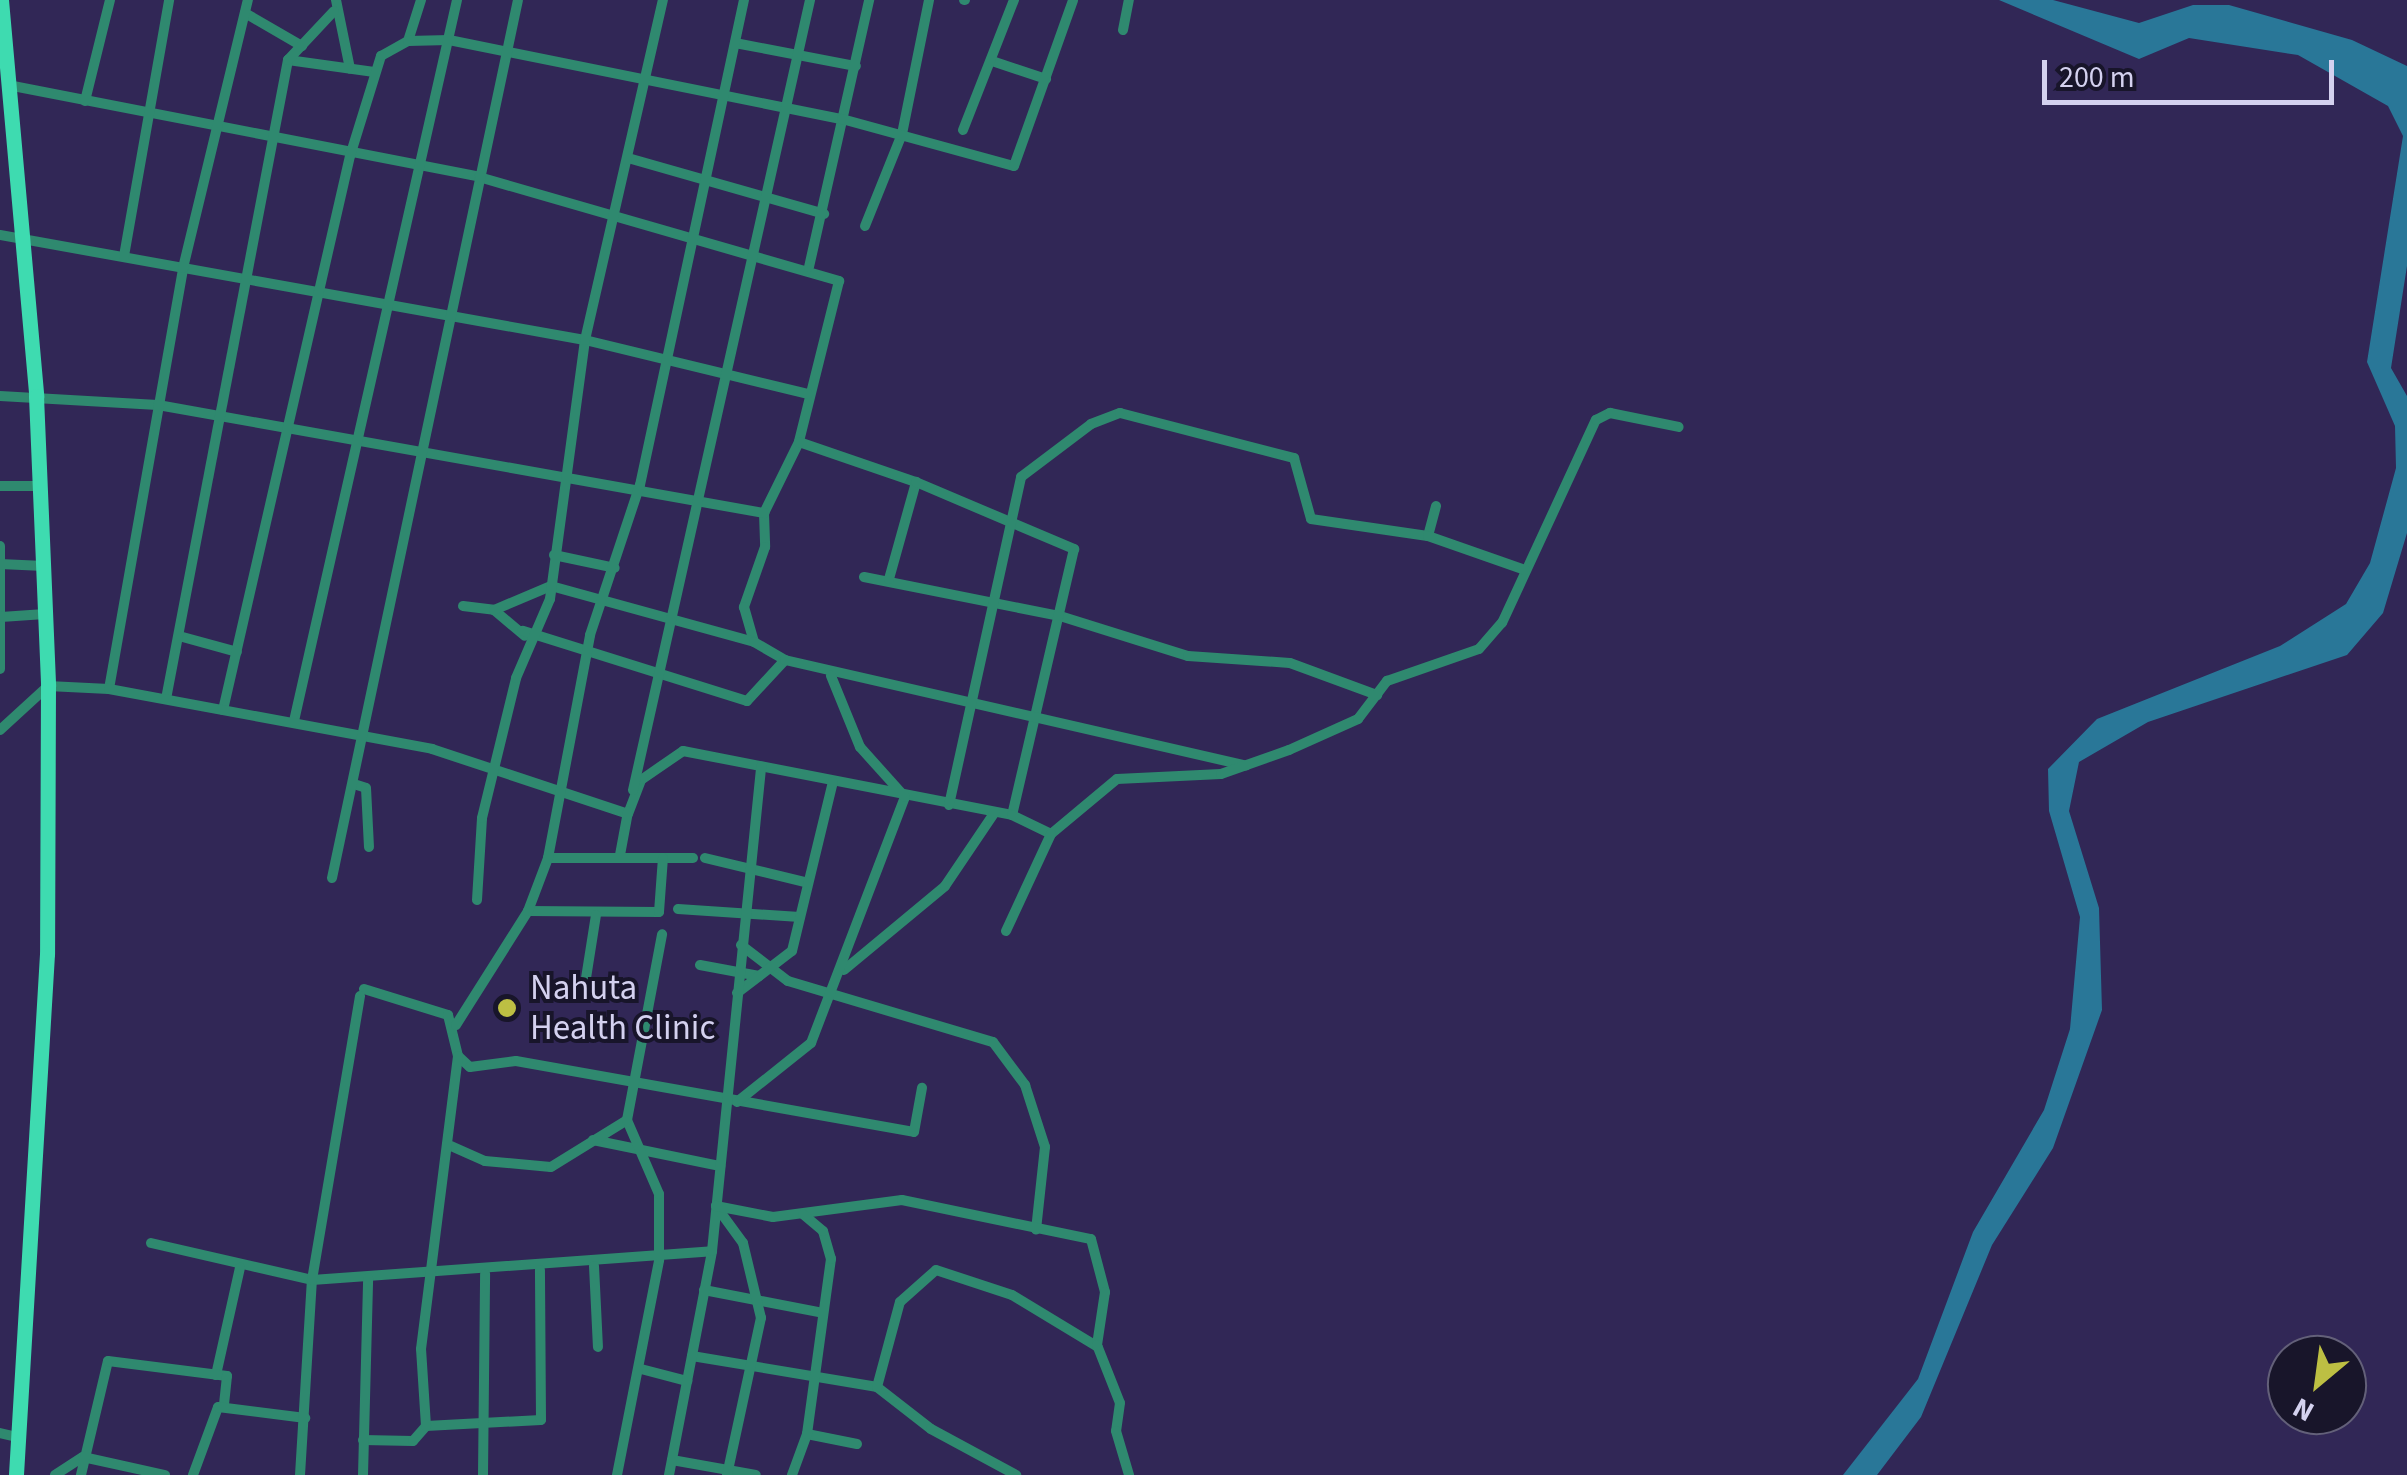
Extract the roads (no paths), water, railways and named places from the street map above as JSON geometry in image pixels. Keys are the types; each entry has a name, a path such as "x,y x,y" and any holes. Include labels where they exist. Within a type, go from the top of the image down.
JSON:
{"main road":[{"path":"1,0 5,56 13,86 36,396 48,686 48,954 16,1475"}],"street":[{"path":"85,101 110,0"},
{"path":"124,256 169,0"},
{"path":"109,690 184,268 248,0"},
{"path":"223,710 292,430 350,156 374,72 408,41 422,0"},
{"path":"294,721 391,310 457,0"},
{"path":"332,878 357,785 363,734 447,318 518,0"},
{"path":"477,900 494,765 552,586 562,472 586,340 664,0"},
{"path":"363,1440 413,1441 426,1426 428,1276 451,1146 458,1056 456,1025 528,910 548,858 586,651 640,485 666,358 698,236 744,0"},
{"path":"620,855 657,670 702,499 810,0"},
{"path":"809,268 869,0"},
{"path":"865,226 902,134 929,0"},
{"path":"962,130 1014,0"},
{"path":"408,41 449,40 723,102 842,119 1014,166 1073,0"},
{"path":"1123,30 1129,0"},
{"path":"166,699 223,418 288,60 334,6"},
{"path":"334,6 350,69"},
{"path":"246,13 302,46"},
{"path":"736,43 856,66"},
{"path":"288,60 374,72"},
{"path":"992,61 1046,79"},
{"path":"13,86 272,142 479,177 809,268 839,290 808,394 799,442 764,514 765,547 744,607 754,642"},
{"path":"628,158 824,214"},
{"path":"0,235 25,236 391,310 586,340 808,394"},
{"path":"0,396 158,406 640,485 764,514"},
{"path":"1006,931 1051,834 1117,779 1246,766 1347,726 1377,695 1419,666 1490,640 1596,420 1610,413 1679,427"},
{"path":"948,805 966,699 992,603 1006,519 1021,477 1120,414 1294,458 1311,519 1428,536 1526,570"},
{"path":"799,442 916,482 1074,548 1060,616 1030,712 1012,816"},
{"path":"889,579 916,482"},
{"path":"0,486 40,486"},
{"path":"1428,536 1436,506"},
{"path":"0,546 0,669"},
{"path":"554,556 615,568"},
{"path":"0,564 43,566"},
{"path":"864,577 1060,616 1188,656 1290,663 1377,695"},
{"path":"463,606 494,610 552,586 599,603 754,642 785,660 831,676 1030,712 1246,766"},
{"path":"494,610 534,642"},
{"path":"2,617 45,614"},
{"path":"524,631 540,630 586,651 747,701 785,660"},
{"path":"179,636 237,652"},
{"path":"831,676 851,733 905,798"},
{"path":"0,730 48,686 109,690 363,734 494,765 559,792 628,814"},
{"path":"628,814 641,780 683,752 905,798 995,812 1051,834"},
{"path":"669,1475 712,1251 720,1166 732,1101 736,994 761,766"},
{"path":"736,994 792,952 805,882 833,782"},
{"path":"357,785 366,788 369,846"},
{"path":"732,1101 811,1042 905,798"},
{"path":"841,972 945,886 995,812"},
{"path":"548,858 699,858 805,882"},
{"path":"528,910 596,915 659,912 663,858"},
{"path":"678,908 800,917"},
{"path":"583,998 596,915"},
{"path":"617,1475 641,1368 659,1260 659,1194 626,1120 662,934"},
{"path":"741,945 765,972"},
{"path":"700,965 738,975 765,972 993,1042 1025,1085 1045,1147 1036,1230"},
{"path":"300,1475 312,1280 362,992 437,1008 456,1025"},
{"path":"458,1056 470,1066 516,1061 914,1132 922,1088"},
{"path":"451,1146 486,1161 551,1167 626,1120"},
{"path":"593,1140 644,1156 720,1166"},
{"path":"716,1206 803,1214 902,1200 1091,1238 1097,1249 1105,1292 1098,1346 1120,1403 1116,1432 1130,1475"},
{"path":"716,1206 743,1244 760,1302 756,1361 727,1472"},
{"path":"792,1475 808,1434 831,1259 823,1230 803,1214"},
{"path":"150,1244 240,1268 312,1280 485,1274 659,1260 712,1251"},
{"path":"594,1266 598,1346"},
{"path":"216,1374 240,1268"},
{"path":"426,1426 541,1419 540,1270"},
{"path":"877,1387 900,1302 936,1270 1012,1295 1098,1346"},
{"path":"482,1475 485,1274"},
{"path":"363,1475 368,1278"},
{"path":"704,1290 823,1313"},
{"path":"692,1356 756,1361 877,1387 931,1429 1016,1475"},
{"path":"81,1475 82,1457 108,1360 227,1376 224,1404 193,1475"},
{"path":"641,1368 687,1381"},
{"path":"224,1404 306,1418"},
{"path":"0,1433 18,1437"},
{"path":"808,1434 858,1444"},
{"path":"55,1475 82,1457 165,1475"},
{"path":"672,1460 756,1475"}],"water":[{"path":"1999,0 2053,0 2139,23 2193,5 2229,5 2352,40 2407,66 2407,266 2391,368 2407,396 2407,533 2383,613 2347,655 2148,722 2079,762 2069,811 2099,908 2102,1010 2053,1148 1992,1245 1921,1417 1877,1475 1843,1475 1918,1379 1973,1232 2044,1110 2070,1029 2080,917 2049,811 2048,769 2097,719 2280,646 2346,604 2370,563 2396,468 2395,426 2367,362 2403,136 2388,106 2298,55 2189,38 2139,59"}],"place":[{"name":"Nahuta Health Clinic","path":"507,1008"}]}
